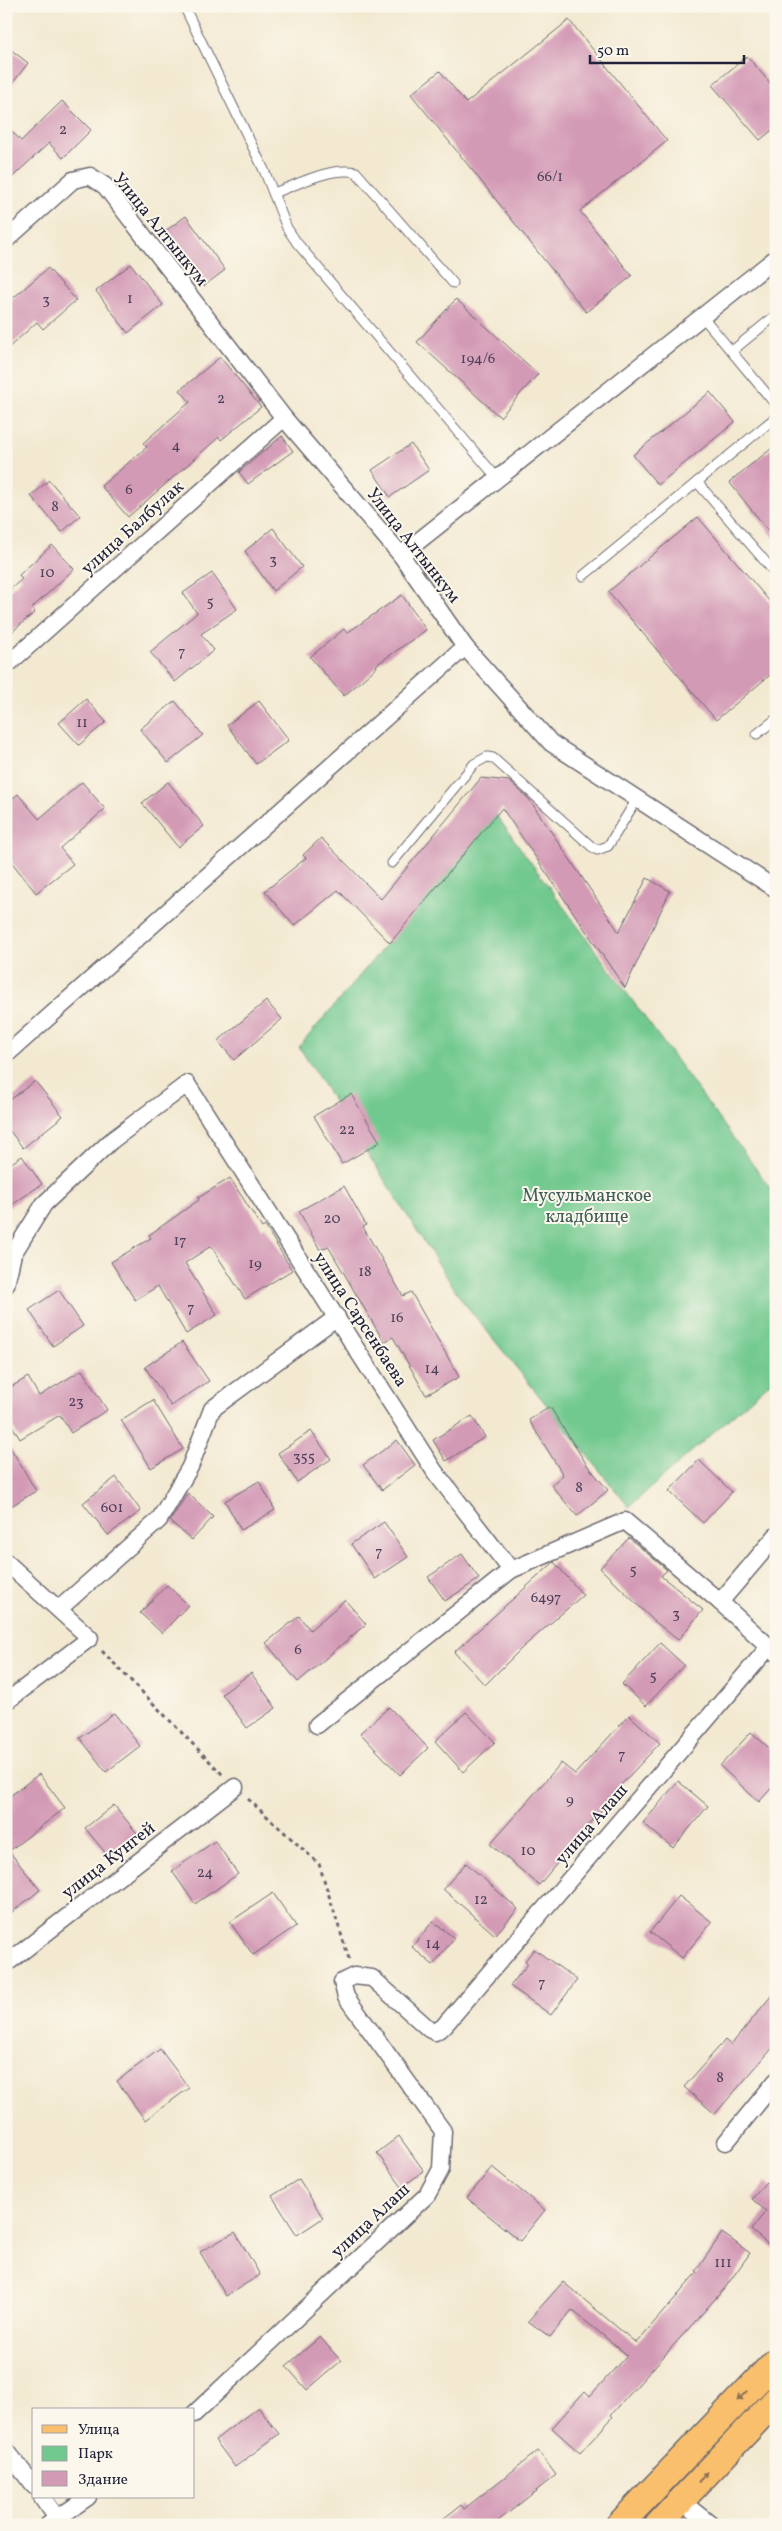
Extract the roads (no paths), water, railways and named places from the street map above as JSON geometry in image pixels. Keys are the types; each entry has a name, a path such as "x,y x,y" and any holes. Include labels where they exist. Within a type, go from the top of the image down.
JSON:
{"main road":[{"path":"619,2525 776,2361"},
{"path":"658,2525 776,2400"}],"street":[{"name":"Улица Алтынкум","path":"6,240 73,180 90,176 105,186 284,418 401,554 465,647 550,743 776,889"},
{"path":"401,554 776,258"},
{"name":"улица Балбулак","path":"6,666 284,418"},
{"path":"6,1055 465,647"},
{"name":"улица Сарсенбаева","path":"6,1285 13,1254 44,1204 111,1141 187,1084 435,1472 511,1570"},
{"path":"59,1609 159,1520 190,1467 212,1409 337,1317"},
{"path":"317,1725 511,1570 625,1521 720,1602 772,1650"},
{"path":"720,1602 776,1536"},
{"path":"6,1562 90,1638 6,1702"},
{"name":"улица Алаш","path":"195,2413 427,2195 441,2169 443,2131 346,1997 342,1982 354,1976 372,1978 429,2029 435,2032 443,2027 772,1650"},
{"name":"улица Кунгей","path":"6,1964 235,1787"},
{"path":"726,2142 776,2081"},
{"path":"6,2450 32,2483"},
{"path":"43,2498 56,2523 87,2498"},
{"path":"681,2501 711,2525"}],"lane":[{"path":"184,6 274,193 287,228 308,257 498,478"},
{"path":"274,193 332,172 346,170 356,172 453,283"},
{"path":"732,351 776,315"},
{"path":"702,316 776,405"},
{"path":"583,576 776,417"},
{"path":"697,482 776,574"},
{"path":"757,734 776,719"},
{"path":"392,862 474,764 487,757 493,758 597,850 608,846 637,799"}],"park label":[{"name":"Мусульманское кладбище","path":"587,1205"}]}
